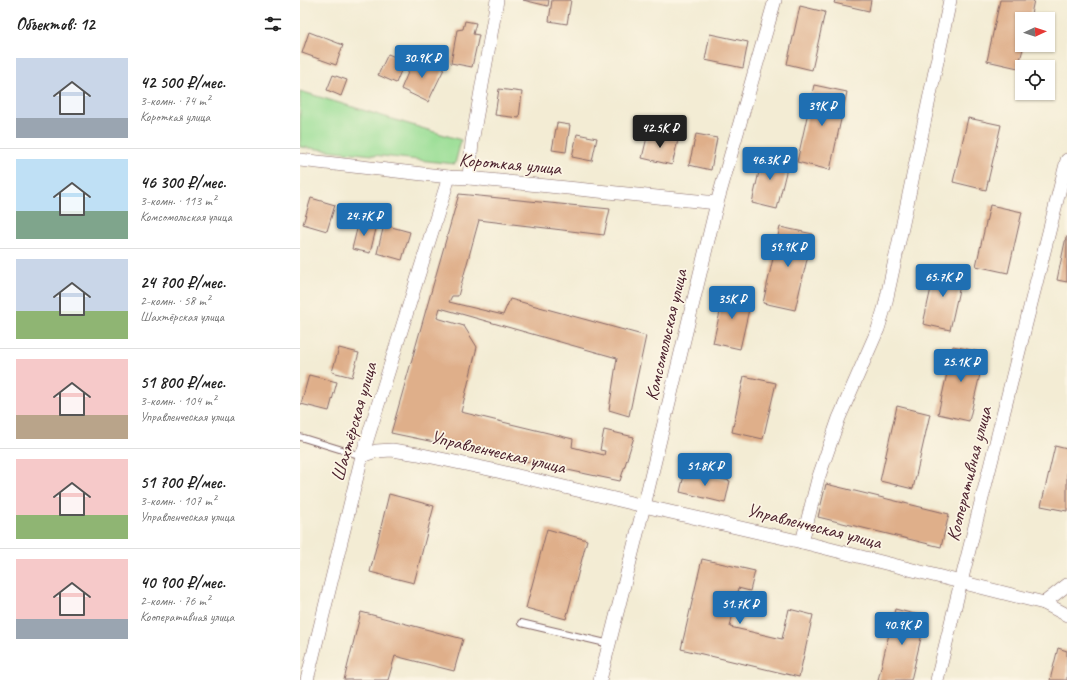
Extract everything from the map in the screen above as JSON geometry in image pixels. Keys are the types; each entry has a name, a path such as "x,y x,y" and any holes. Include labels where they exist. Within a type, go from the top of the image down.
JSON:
{"street":[{"path":"469,178 472,142 497,0"},
{"name":"Комсомольская улица","path":"600,680 644,506 717,203 775,0"},
{"path":"802,542 818,479 839,418 878,329 885,306 904,223 950,0"},
{"name":"Короткая улица","path":"300,160 449,177 717,203"},
{"name":"Кооперативная улица","path":"937,680 1067,160"},
{"name":"Шахтёрская улица","path":"307,680 362,456 449,177"},
{"name":"Управленческая улица","path":"362,456 376,451 392,450 493,470 802,542 1044,603 1067,614"},
{"path":"1044,603 1067,585"}],"lane":[{"path":"300,437 362,456"},
{"path":"521,623 610,644"}],"green space":[{"path":"300,91 461,140 455,164 300,147"}],"building":[{"path":"523,0 549,0 548,6"},
{"path":"552,0 571,0 567,24 549,21"},
{"path":"835,0 871,0 869,11 834,3"},
{"path":"1000,0 1034,0 1031,12 1015,12 1015,52 1022,52 1020,60 1015,60 1015,67 987,61"},
{"path":"800,6 825,12 812,70 787,64"},
{"path":"465,21 476,23 473,34 479,35 472,67 451,63 457,30 463,29"},
{"path":"309,32 343,45 336,65 302,53"},
{"path":"710,34 748,42 743,68 705,60"},
{"path":"388,54 405,61 396,83 378,75"},
{"path":"415,56 444,69 428,102 401,89"},
{"path":"333,75 347,80 341,96 327,90"},
{"path":"814,85 847,92 830,170 797,162"},
{"path":"499,89 522,92 519,118 495,115"},
{"path":"968,118 1001,125 986,190 953,182"},
{"path":"557,123 570,125 566,152 552,150"},
{"path":"648,133 678,140 672,165 642,158"},
{"path":"577,134 597,138 592,161 572,157"},
{"path":"696,134 717,138 711,170 689,165"},
{"path":"763,154 789,160 777,209 752,203"},
{"path":"459,194 610,209 604,235 479,220 458,296 452,296 449,302 503,315 510,299 646,336 629,416 609,410 617,358 440,308 437,318 464,326 477,347 461,412 573,439 572,447 604,455 605,451 600,450 604,430 634,437 620,481 391,433"},
{"path":"311,198 335,205 327,231 303,224"},
{"path":"990,205 1022,212 1008,273 976,266"},
{"path":"359,221 377,225 370,253 352,249"},
{"path":"384,225 410,232 402,260 377,253"},
{"path":"780,227 813,234 795,310 763,303"},
{"path":"1067,237 1067,282 1057,280"},
{"path":"936,266 963,272 950,330 923,324"},
{"path":"725,290 752,296 740,349 713,343"},
{"path":"953,346 985,353 969,421 938,414"},
{"path":"339,348 359,353 352,377 332,372"},
{"path":"309,375 337,382 329,411 301,404"},
{"path":"744,376 776,383 763,439 732,432"},
{"path":"897,406 930,414 913,489 880,481"},
{"path":"1055,446 1067,449 1067,511 1041,506"},
{"path":"685,471 730,481 725,503 680,492"},
{"path":"826,484 949,514 941,547 818,517"},
{"path":"389,494 434,506 414,583 370,572"},
{"path":"547,529 587,540 566,619 526,608"},
{"path":"702,559 755,571 750,591 738,588 730,627 782,639 789,609 813,615 799,677 681,649"},
{"path":"895,609 926,617 911,680 878,680"},
{"path":"361,612 463,639 454,671 395,656 388,680 344,680"},
{"path":"1058,648 1067,651 1067,680 1050,680"}]}
